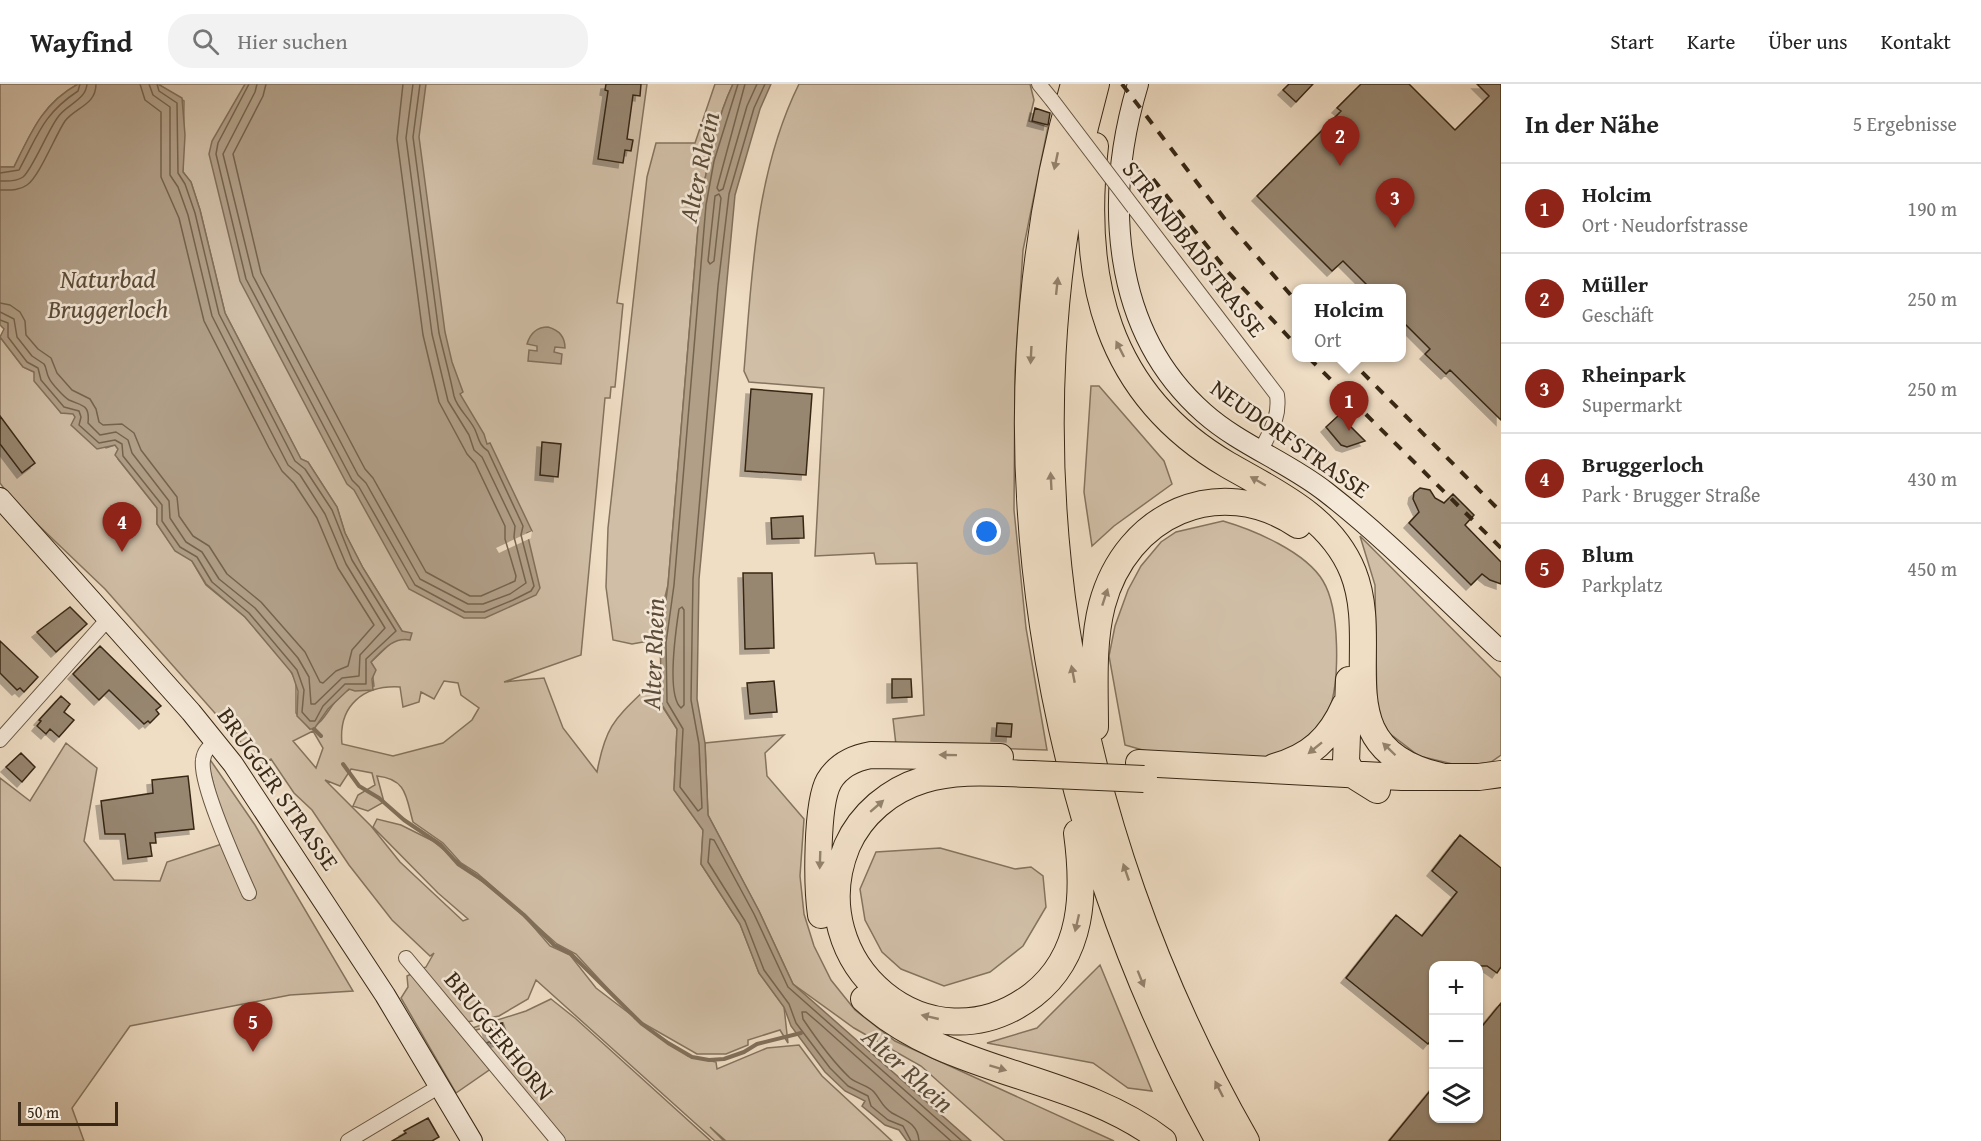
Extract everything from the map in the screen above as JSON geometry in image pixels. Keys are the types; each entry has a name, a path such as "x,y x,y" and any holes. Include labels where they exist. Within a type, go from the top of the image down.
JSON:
{"highway":[{"path":"1074,84 1043,231 1033,323 1029,474 1036,573 1050,670 1065,744 1088,830 1128,945 1168,1040 1219,1141"},
{"path":"1095,84 1071,190 1060,260 1053,332 1050,437 1059,579 1069,651 1095,773 1123,865 1162,967 1192,1035 1246,1141"},
{"path":"1103,84 1091,186 1090,233 1098,293 1117,344 1143,388 1176,426 1217,458 1305,512 1338,544 1353,572 1361,600 1364,636 1362,699 1370,726 1396,756 1414,768 1440,776"},
{"path":"1095,773 1098,625 1108,588 1120,563 1142,535 1173,514 1197,505 1233,501 1270,509 1305,530 1325,552 1340,577 1348,610 1350,640 1346,702 1346,783"},
{"path":"1265,769 1294,760 1315,749 1333,730 1346,702"},
{"path":"1029,766 921,780 879,803 853,834 843,856 836,886 839,927 848,951 863,974 880,992 902,1006 941,1019 983,1018 1006,1011 1029,998 1047,982 1061,963 1076,930 1082,890 1081,865 1065,744"},
{"path":"1163,1141 1099,1103 963,1056 900,1027 882,1015 856,990 838,966 826,939 819,895 823,799 830,781 841,768 855,759 871,756 949,754 1029,766 1346,783 1501,774"},
{"path":"1141,771 1265,769 1377,790 1476,794 1501,792"}],"main road":[{"name":"NEUDORFSTRASSE","path":"1138,84 1119,187 1120,252 1130,297 1146,338 1174,382 1205,414 1230,433 1308,479 1353,514 1501,651"},
{"name":"BRUGGER STRASSE","path":"0,498 216,742 324,900 472,1141"}],"street":[{"name":"STRANDBADSTRASSE","path":"1039,84 1277,395 1279,410 1276,420 1260,450"},
{"path":"0,740 108,619"},
{"path":"216,742 205,751 202,769 209,794 249,893"},
{"name":"BRUGGERHORN","path":"406,958 558,1141"},
{"path":"348,1141 440,1086"}],"shaded area":[{"path":"0,84 78,84 55,100 39,120 14,167 0,167"},
{"path":"158,84 647,84 617,303 623,304 615,387 611,387 610,398 605,398 581,655 504,682 544,678 563,728 597,772 608,732 620,715 649,686 677,729 674,789 703,830 701,864 740,924 759,973 784,1007 788,1043 780,1030 748,1040 748,1045 726,1054 697,1054 634,1018 688,1056 716,1062 717,1069 767,1048 799,1045 822,1076 892,1141 726,1141 710,1127 724,1141 715,1141 536,980 528,999 499,1016 456,1024 492,1068 456,1093 401,998 408,987 407,976 426,967 434,953 430,956 392,920 349,865 312,810 294,793 271,759 261,765 105,589 13,501 0,483 0,337 23,367 34,372 61,413 73,413 106,448 115,445 118,449 118,459 157,508 157,524 173,547 192,561 206,585 245,617 287,665 296,681 296,713 310,729 321,721 344,693 353,688 374,686 371,662 391,643 401,638 402,631 363,568 345,533 337,507 308,462 301,459 225,313 200,210 191,182 183,172 184,101","holes":["444,681 458,683 461,695 479,708 472,720 443,743 393,756 342,744 344,718 349,708 365,694 387,687 400,687 403,707 419,702 421,692 434,699","313,731 323,748 316,768 293,741","351,769 372,773 375,785 358,795 353,806 368,811 384,802 377,776 400,785 413,822 443,843 461,863 477,873 557,944 576,954 634,1017 596,988 570,955 550,946 525,917 433,841 401,825 377,819 373,827 438,893 468,919 463,921 400,862 371,826 325,780 340,786"]},
{"path":"715,84 733,84 717,128 700,204 668,585 654,640 632,644 613,640 606,587 608,528 647,177 656,143 695,143"},
{"path":"799,84 1030,84 1034,100 1029,121 1048,127 1023,250 1015,371 1014,510 1026,628 1047,750 896,745 893,719 924,715 917,563 876,564 874,553 815,556 824,388 749,382 744,371 753,261 764,188 784,118"},
{"path":"1091,386 1099,386 1164,461 1172,484 1114,526 1092,546 1084,492"},
{"path":"1223,521 1264,536 1292,552 1315,570 1323,581 1333,609 1336,645 1335,682 1329,711 1322,722 1302,741 1289,750 1273,756 1223,758 1160,754 1125,745 1109,656 1115,626 1128,590 1141,566 1161,542 1176,532"},
{"path":"1360,536 1501,678 1501,755 1491,762 1461,766 1419,756 1389,733 1377,712 1375,585"},
{"path":"784,735 765,753 767,776 804,819 800,876 804,914 814,946 831,980 855,1010 895,1041 1114,1141 1005,1141 921,1066 854,1028 793,984 759,911 708,815 705,743"},
{"path":"66,743 97,768 84,841 114,880 160,881 167,862 222,844 248,899 255,898 220,810 208,763 211,761 255,825 353,991 290,995 130,1026 72,1108 84,1141 0,1141 0,778 30,801"},
{"path":"940,848 1015,869 1031,867 1043,876 1046,907 1023,946 990,972 944,986 901,969 882,952 865,920 860,889 876,852"},
{"path":"1100,965 1152,1091 1128,1088 1093,1063 987,1043 1037,1028"},
{"path":"551,999 711,1141 565,1141 482,1045 507,1034 503,1023 472,1031 472,1028 526,1011"}],"water":[{"name":"Naturbad Bruggerloch","path":"78,84 158,84 182,98 185,135 183,172 191,182 200,210 225,313 301,459 308,462 337,507 345,533 363,568 402,631 412,633 410,640 393,642 371,662 376,670 372,679 373,690 349,689 328,709 314,729 310,729 297,716 298,691 292,673 245,617 206,584 192,561 175,551 157,524 157,508 115,455 118,449 115,445 97,449 71,425 75,417 73,414 61,413 34,381 34,372 23,367 0,337 4,329 0,325 0,167 14,167 32,130 47,109"},
{"path":"245,84 426,84 419,137 445,332 452,362 463,392 460,394 484,434 487,444 490,443 532,531 527,533 540,588 536,595 485,618 464,618 409,589 354,490 347,484 240,281 209,154 212,141"},
{"path":"733,84 771,84 760,109 735,195 699,579 697,699 705,743 708,815 759,911 793,984 971,1141 907,1141 899,1130 885,1125 862,1106 865,1101 845,1091 825,1072 791,1026 784,1007 759,973 740,924 701,864 703,830 674,790 677,729 662,705 660,643 668,585 700,204 717,128"},
{"path":"548,327 563,337 565,348 555,347 554,352 562,354 561,364 528,361 529,350 537,351 537,346 527,344 530,337 537,330"}],"pier":[{"path":"532,531 531,538 499,553 496,548"}],"building":[{"path":"606,84 641,84 640,96 633,95 627,139 633,140 631,151 625,150 623,163 598,159 608,91 605,90"},
{"path":"1289,84 1313,84 1296,102 1283,90"},
{"path":"1361,84 1409,84 1455,130 1489,96 1477,84 1501,84 1501,420 1450,370 1446,374 1425,354 1430,349 1406,325 1406,284 1366,284 1343,261 1332,271 1257,196 1341,111 1337,108"},
{"path":"1035,108 1050,113 1048,125 1032,121"},
{"path":"751,389 812,394 806,475 745,471"},
{"path":"1339,415 1365,441 1347,447 1341,445 1326,427"},
{"path":"0,416 35,463 22,473 0,444"},
{"path":"542,442 561,444 558,477 540,475"},
{"path":"1420,488 1430,490 1435,498 1444,503 1453,494 1474,515 1465,525 1501,562 1501,584 1482,574 1471,585 1409,523 1419,512 1413,499 1414,493"},
{"path":"803,516 804,538 772,539 771,518"},
{"path":"743,573 772,573 774,648 745,649"},
{"path":"70,607 87,624 56,652 37,632"},
{"path":"0,641 38,677 24,692 20,688 17,690 0,673"},
{"path":"100,646 161,706 156,710 159,714 150,723 148,721 144,724 109,690 99,700 73,674"},
{"path":"892,679 911,679 912,697 892,698"},
{"path":"774,681 777,712 750,714 747,683"},
{"path":"61,696 70,704 64,712 74,720 59,737 50,729 46,734 37,726 41,721 39,720"},
{"path":"997,723 1012,724 1011,737 996,736"},
{"path":"21,753 35,767 22,782 6,767"},
{"path":"188,776 194,829 155,833 156,843 150,843 152,856 128,859 125,834 105,834 101,801 153,793 152,780"},
{"path":"1460,835 1501,868 1501,967 1497,973 1483,966 1483,961 1429,961 1428,1044 1346,978 1396,915 1422,936 1457,892 1432,871"},
{"path":"1501,1003 1501,1141 1389,1141 1429,1092 1429,1123 1483,1123 1483,1025"},
{"path":"502,1023 506,1040 491,1043 487,1027"},
{"path":"428,1118 439,1137 432,1141 392,1141 406,1133 404,1131"}],"waterway":[{"path":"314,729 321,736"},
{"path":"343,764 359,786 379,798 404,820 441,845 458,864 484,881 524,915 554,945 571,954 642,1024 668,1043 692,1057 709,1060 724,1059 744,1052 757,1044 801,1033"}],"railway":[{"path":"1122,84 1227,222 1292,296"},
{"path":"1153,179 1228,272 1292,341"},
{"path":"1313,362 1501,548"},
{"path":"1352,362 1501,512"}],"place":[{"name":"Müller","path":"1340,166"},
{"name":"Rheinpark","path":"1395,228"},
{"name":"Holcim","path":"1349,431"},
{"name":"Bruggerloch","path":"122,552"},
{"name":"Blum","path":"253,1052"}],"water label":[{"name":"Alter Rhein","path":"699,167"},
{"name":"Alter Rhein","path":"653,654"},
{"name":"Alter Rhein","path":"908,1070"}]}
